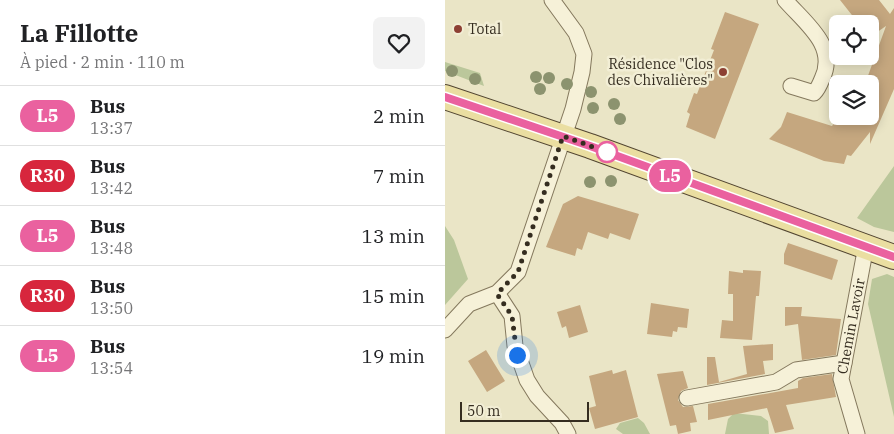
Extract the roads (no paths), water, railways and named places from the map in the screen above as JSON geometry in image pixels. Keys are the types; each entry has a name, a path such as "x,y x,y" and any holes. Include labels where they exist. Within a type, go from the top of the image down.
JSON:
{"main road":[{"path":"445,97 563,136 894,257"}],"street":[{"path":"445,330 469,304 497,294 518,272 563,136 581,78 584,54 580,39 552,0"},
{"path":"785,0 821,42 827,57 828,66 817,90 809,92 791,86"},
{"name":"Chemin Lavoir","path":"857,434 841,379 866,246"},
{"path":"497,294 512,316 515,346 527,380 537,396 562,423 567,434"},
{"path":"687,398 777,382 796,370 844,363"}],"place":[{"name":"Total","path":"458,29"},
{"name":"Résidence \"Clos des Chivalières\"","path":"723,72"}]}
